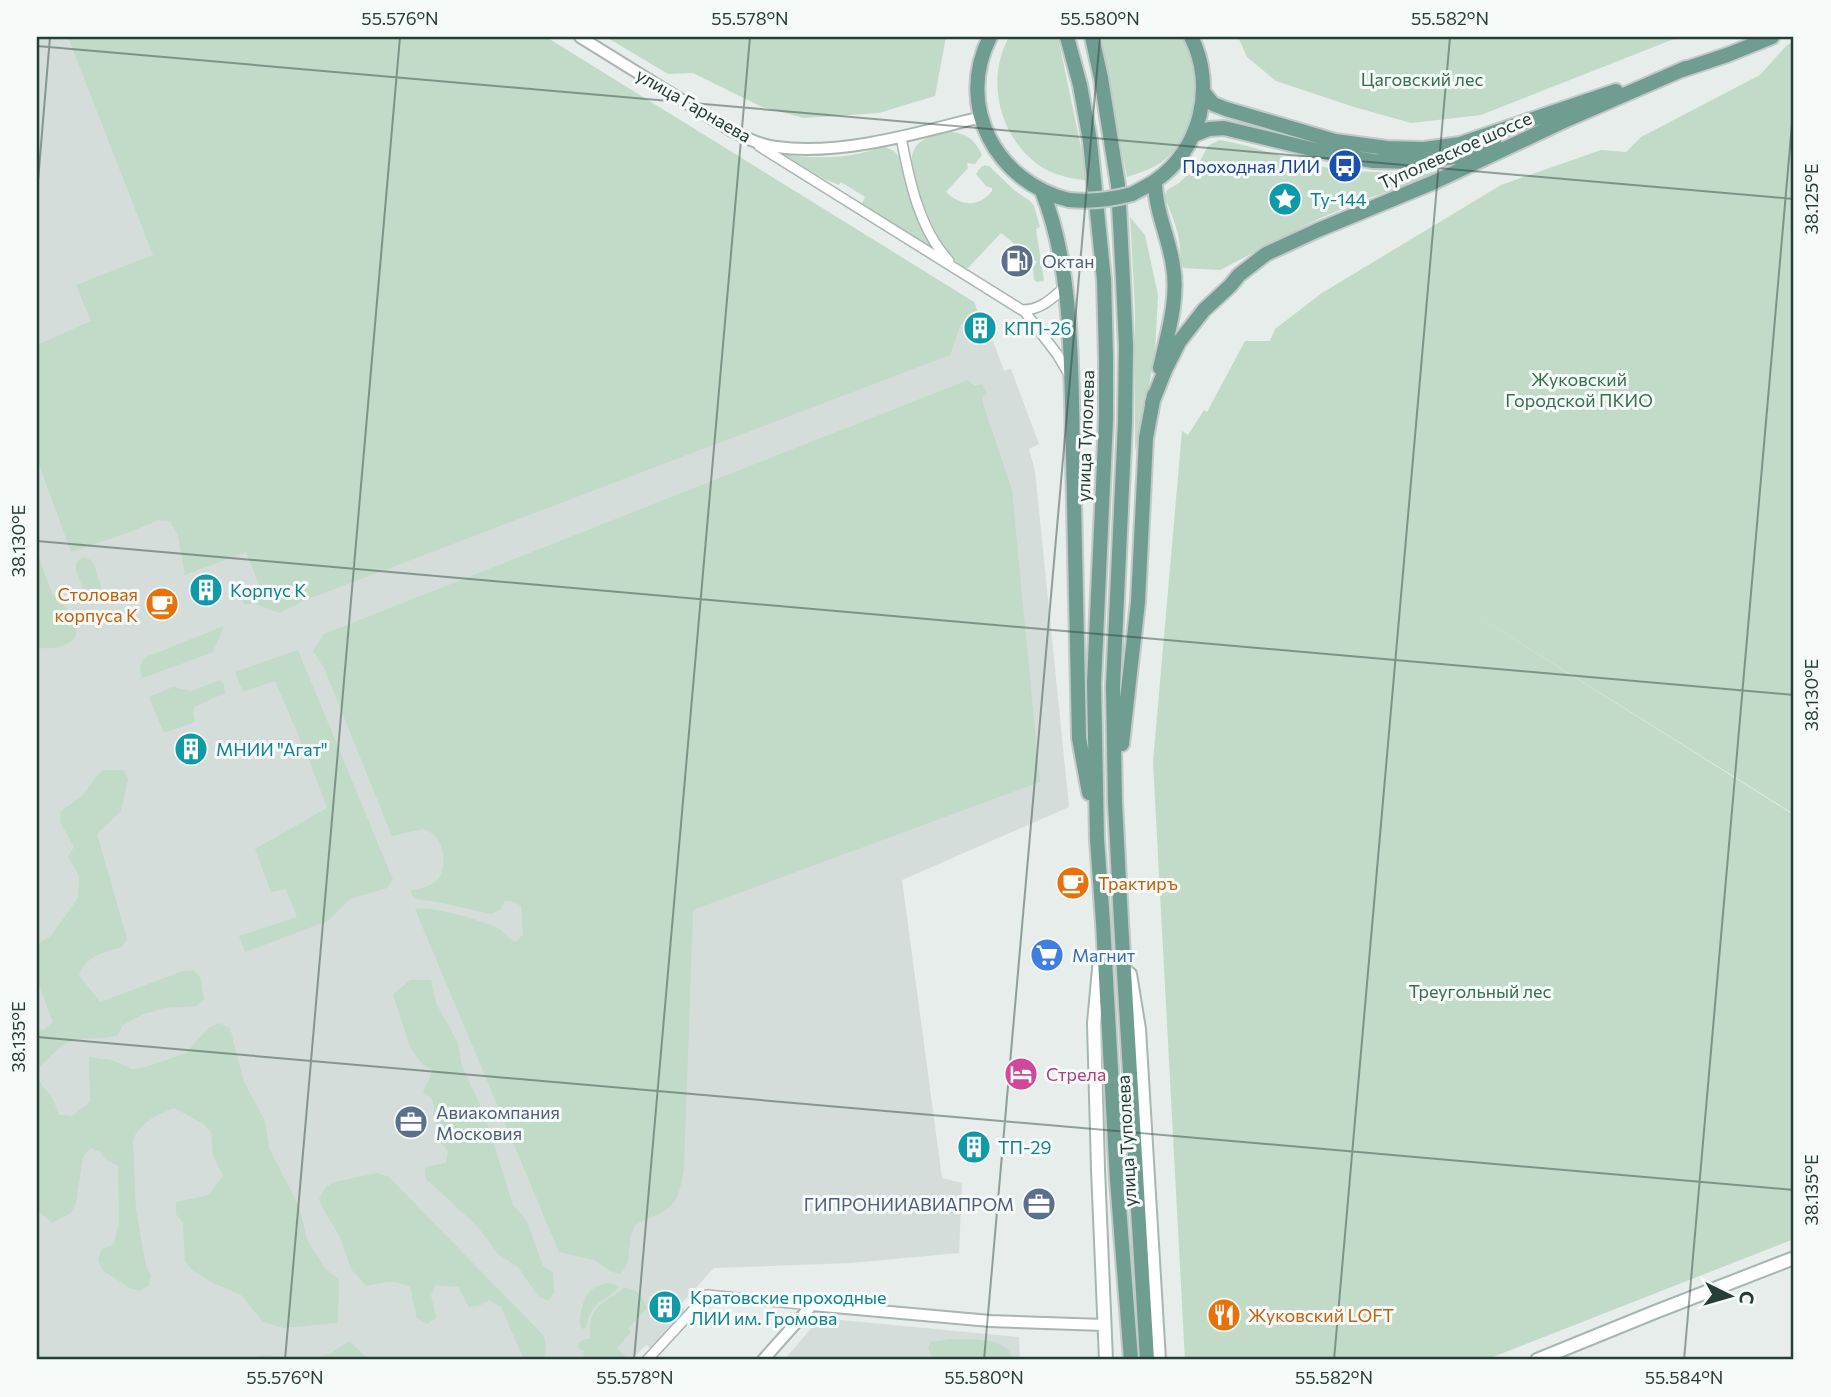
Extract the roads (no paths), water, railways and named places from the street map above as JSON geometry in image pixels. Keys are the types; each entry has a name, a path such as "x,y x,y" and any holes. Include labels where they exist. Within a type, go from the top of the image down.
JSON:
{"main road":[{"path":"990,37 980,62 978,99 981,117 995,149 1008,166 1042,191 1069,200 1101,201 1132,194 1155,181 1171,168 1194,135 1204,93 1202,69 1191,37"},
{"name":"улица Туполева","path":"1067,37 1080,85 1090,141 1104,280 1106,419 1094,683 1097,839 1117,1180 1131,1360"},
{"name":"улица Туполева","path":"1092,37 1118,185 1125,333 1125,422 1114,686 1115,802 1147,1360"},
{"name":"Туполевское шоссе","path":"1204,93 1213,104 1226,109 1335,141 1387,148 1424,149 1460,144 1772,37"},
{"name":"Туполевское шоссе","path":"1152,403 1179,342 1203,310 1239,275 1266,254 1432,183 1566,120 1686,68"},
{"name":"Туполевское шоссе","path":"1194,135 1209,129 1224,128 1332,154 1373,161 1419,162 1462,156 1566,120"},
{"path":"1152,403 1175,287 1174,267 1155,196 1155,181"},
{"name":"улица Туполева","path":"1042,191 1052,218 1065,288 1071,378 1079,738 1097,839"},
{"name":"улица Туполева","path":"1115,802 1138,602 1146,438 1152,403"},
{"name":"улица Туполева","path":"1121,921 1139,1029 1159,1360"},
{"name":"улица Туполева","path":"1103,923 1094,1023 1107,1360"},
{"path":"1537,1360 1794,1258"}],"street":[{"name":"улица Гарнаева","path":"580,37 730,130 775,147 834,148 901,137 981,117"},
{"path":"901,137 920,211 944,256 957,270"},
{"path":"751,140 1025,312 1071,378"},
{"path":"1022,310 1040,307 1065,288"},
{"path":"650,1357 707,1295 990,1321 1104,1325"},
{"path":"763,1360 812,1305"}],"place":[{"name":"Проходная ЛИИ","path":"1345,166"},
{"name":"Ty-144","path":"1285,199"},
{"name":"Октан","path":"1017,261"},
{"name":"КПП-26","path":"980,328"},
{"name":"Корпус К","path":"206,590"},
{"name":"Столовая корпуса К","path":"162,604"},
{"name":"МНИИ \"Агат\"","path":"191,749"},
{"name":"Трактиръ","path":"1073,883"},
{"name":"Магнит","path":"1047,955"},
{"name":"Стрела","path":"1021,1074"},
{"name":"Авиакомпания Московия","path":"411,1122"},
{"name":"ТП-29","path":"974,1147"},
{"name":"ГИПРОНИИАВИАПРОМ","path":"1039,1204"},
{"name":"Кратовские проходные ЛИИ им. Громова","path":"665,1307"},
{"name":"Жуковский LOFT","path":"1224,1315"}],"park label":[{"name":"Цаговский лес","path":"1422,79"},
{"name":"Жуковский Городской ПКИО","path":"1579,389"},
{"name":"Треугольный лес","path":"1480,991"}]}
